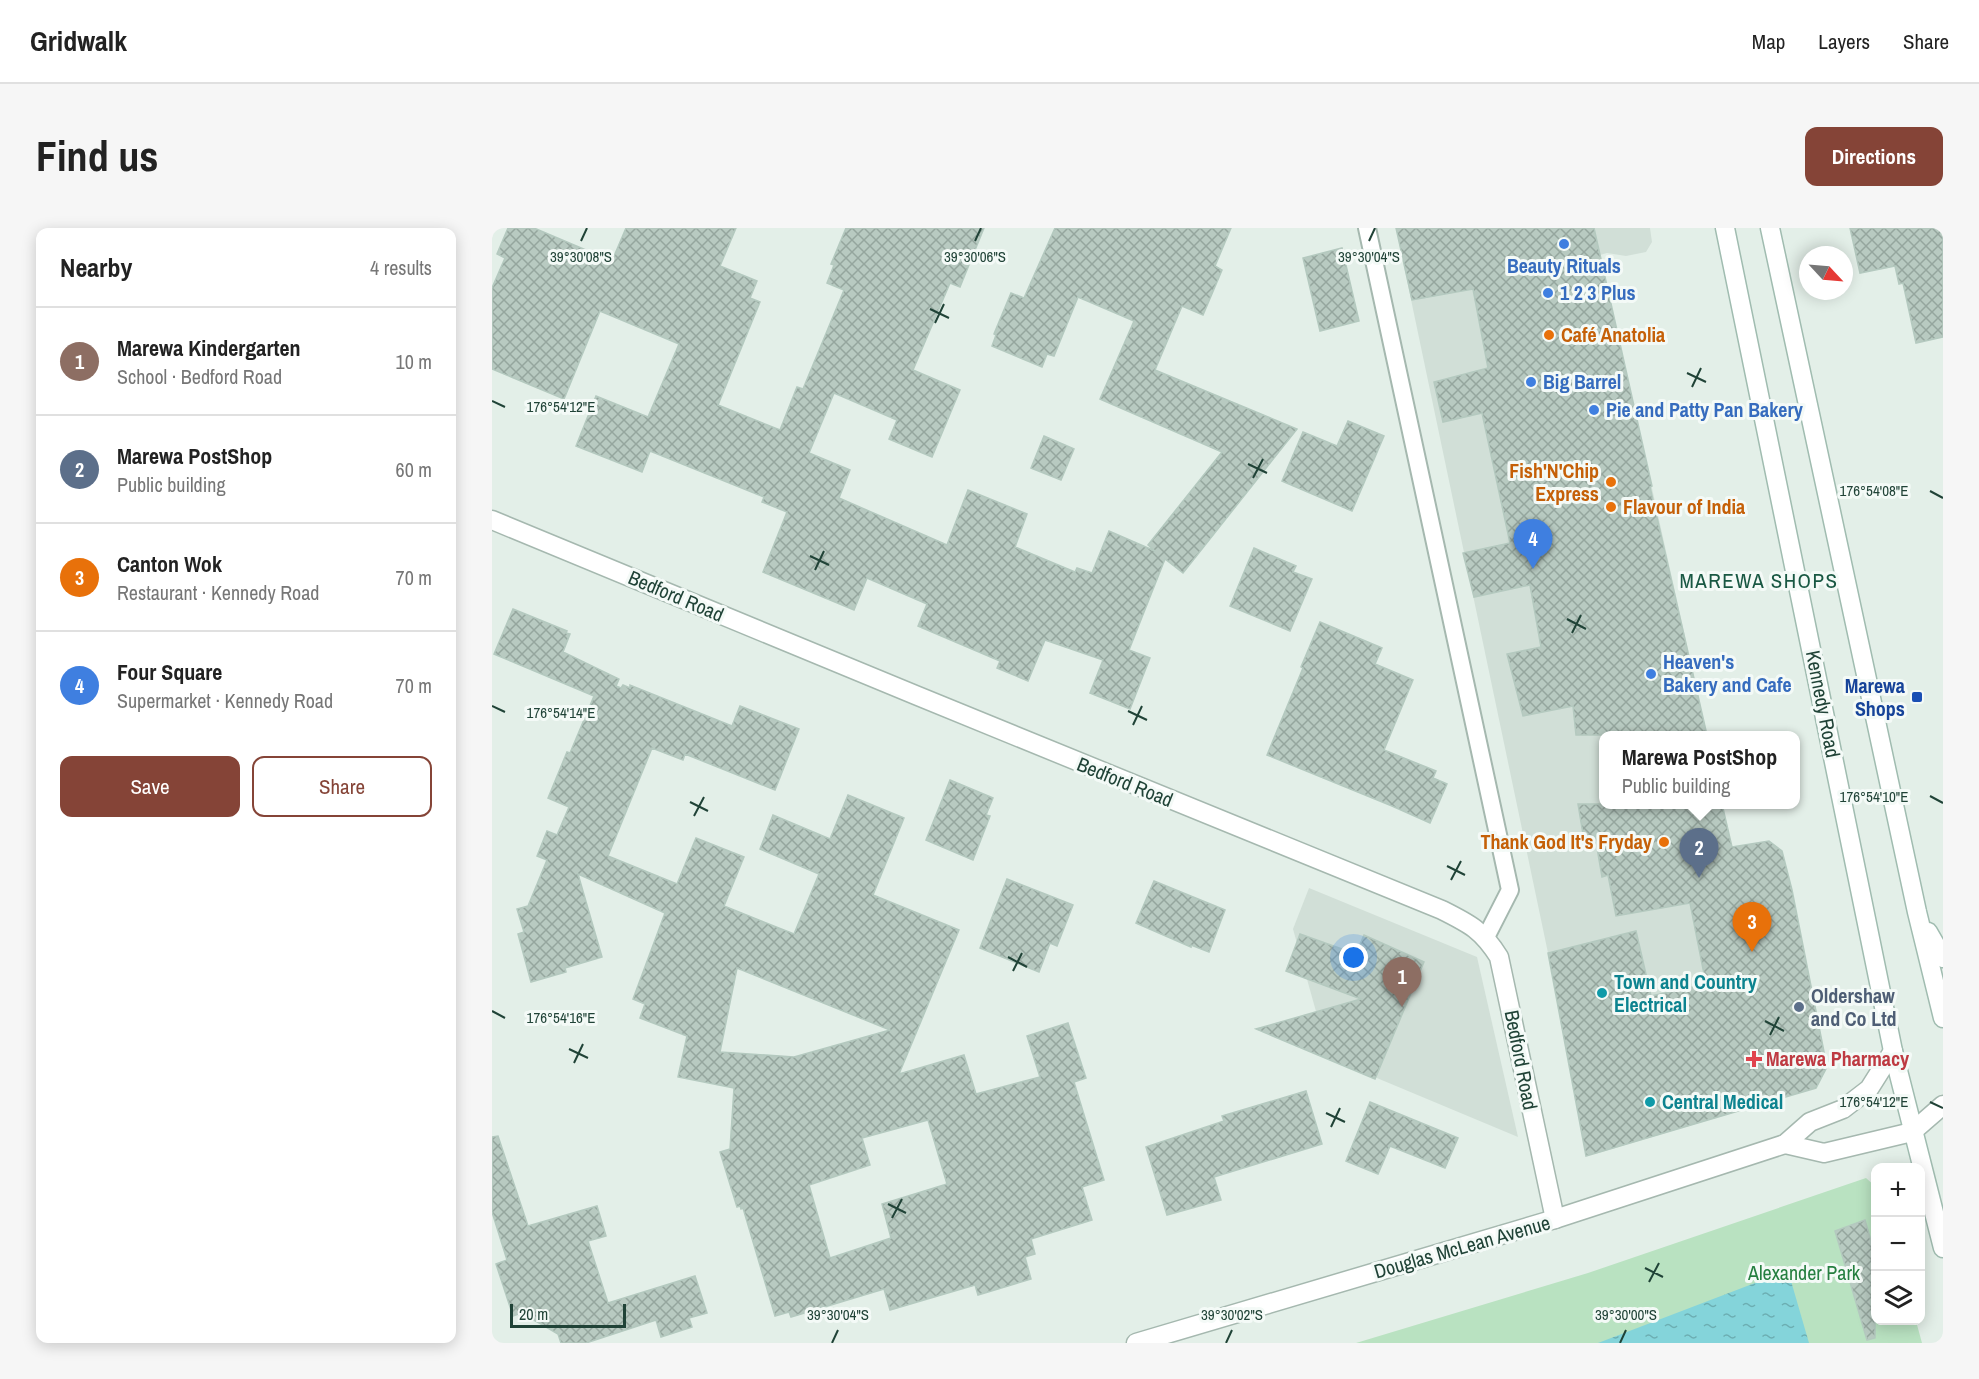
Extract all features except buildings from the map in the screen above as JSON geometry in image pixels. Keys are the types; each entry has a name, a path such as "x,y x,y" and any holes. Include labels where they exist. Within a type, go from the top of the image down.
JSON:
{"street":[{"name":"Kennedy Road","path":"1725,228 1893,1051 1943,1248"},
{"path":"1770,228 1917,912 1943,1018"},
{"name":"Bedford Road","path":"492,520 875,677 1019,739 1442,910 1468,923 1486,938 1499,957 1555,1220"},
{"path":"1917,912 1943,958"},
{"name":"Douglas McLean Avenue","path":"1136,1343 1555,1220 1785,1144 1810,1122 1843,1109 1869,1089 1893,1051"},
{"path":"1785,1144 1824,1153 1912,1132 1943,1105"}],"lane":[{"path":"1367,228 1510,890 1486,938"}],"shaded area":[{"name":"Marewa Shops","path":"1396,228 1650,228 1652,242 1646,252 1626,256 1607,253 1600,255 1706,731 1599,731 1599,809 1617,809 1732,849 1769,841 1782,851 1827,1068 1816,1088 1595,1154 1585,1149 1548,953"},
{"path":"1309,888 1477,957 1518,1137 1329,1058 1293,929"}],"green space":[{"name":"Alexander Park","path":"1866,1178 1871,1182 1871,1325 1917,1325 1922,1343 1356,1343 1588,1273"}],"water":[{"path":"1789,1274 1809,1343 1598,1343 1768,1278"}],"place":[{"name":"Beauty Rituals","path":"1564,244"},
{"name":"1 2 3 Plus","path":"1548,293"},
{"name":"Café Anatolia","path":"1549,335"},
{"name":"Big Barrel","path":"1531,382"},
{"name":"Pie and Patty Pan Bakery","path":"1594,410"},
{"name":"Fish'N'Chip Express","path":"1611,482"},
{"name":"Flavour of India","path":"1611,507"},
{"name":"Four Square","path":"1533,569"},
{"name":"Heaven's Bakery and Cafe","path":"1651,674"},
{"name":"Marewa Shops","path":"1917,697"},
{"name":"Thank God It's Fryday","path":"1664,842"},
{"name":"Marewa PostShop","path":"1699,878"},
{"name":"Canton Wok","path":"1752,952"},
{"name":"Town and Country Electrical","path":"1602,993"},
{"name":"Marewa Kindergarten","path":"1402,1007"},
{"name":"Oldershaw and Co Ltd","path":"1799,1007"},
{"name":"Marewa Pharmacy","path":"1754,1059"},
{"name":"Central Medical","path":"1650,1102"}],"district":[{"name":"MAREWA SHOPS","path":"1759,581"}]}
